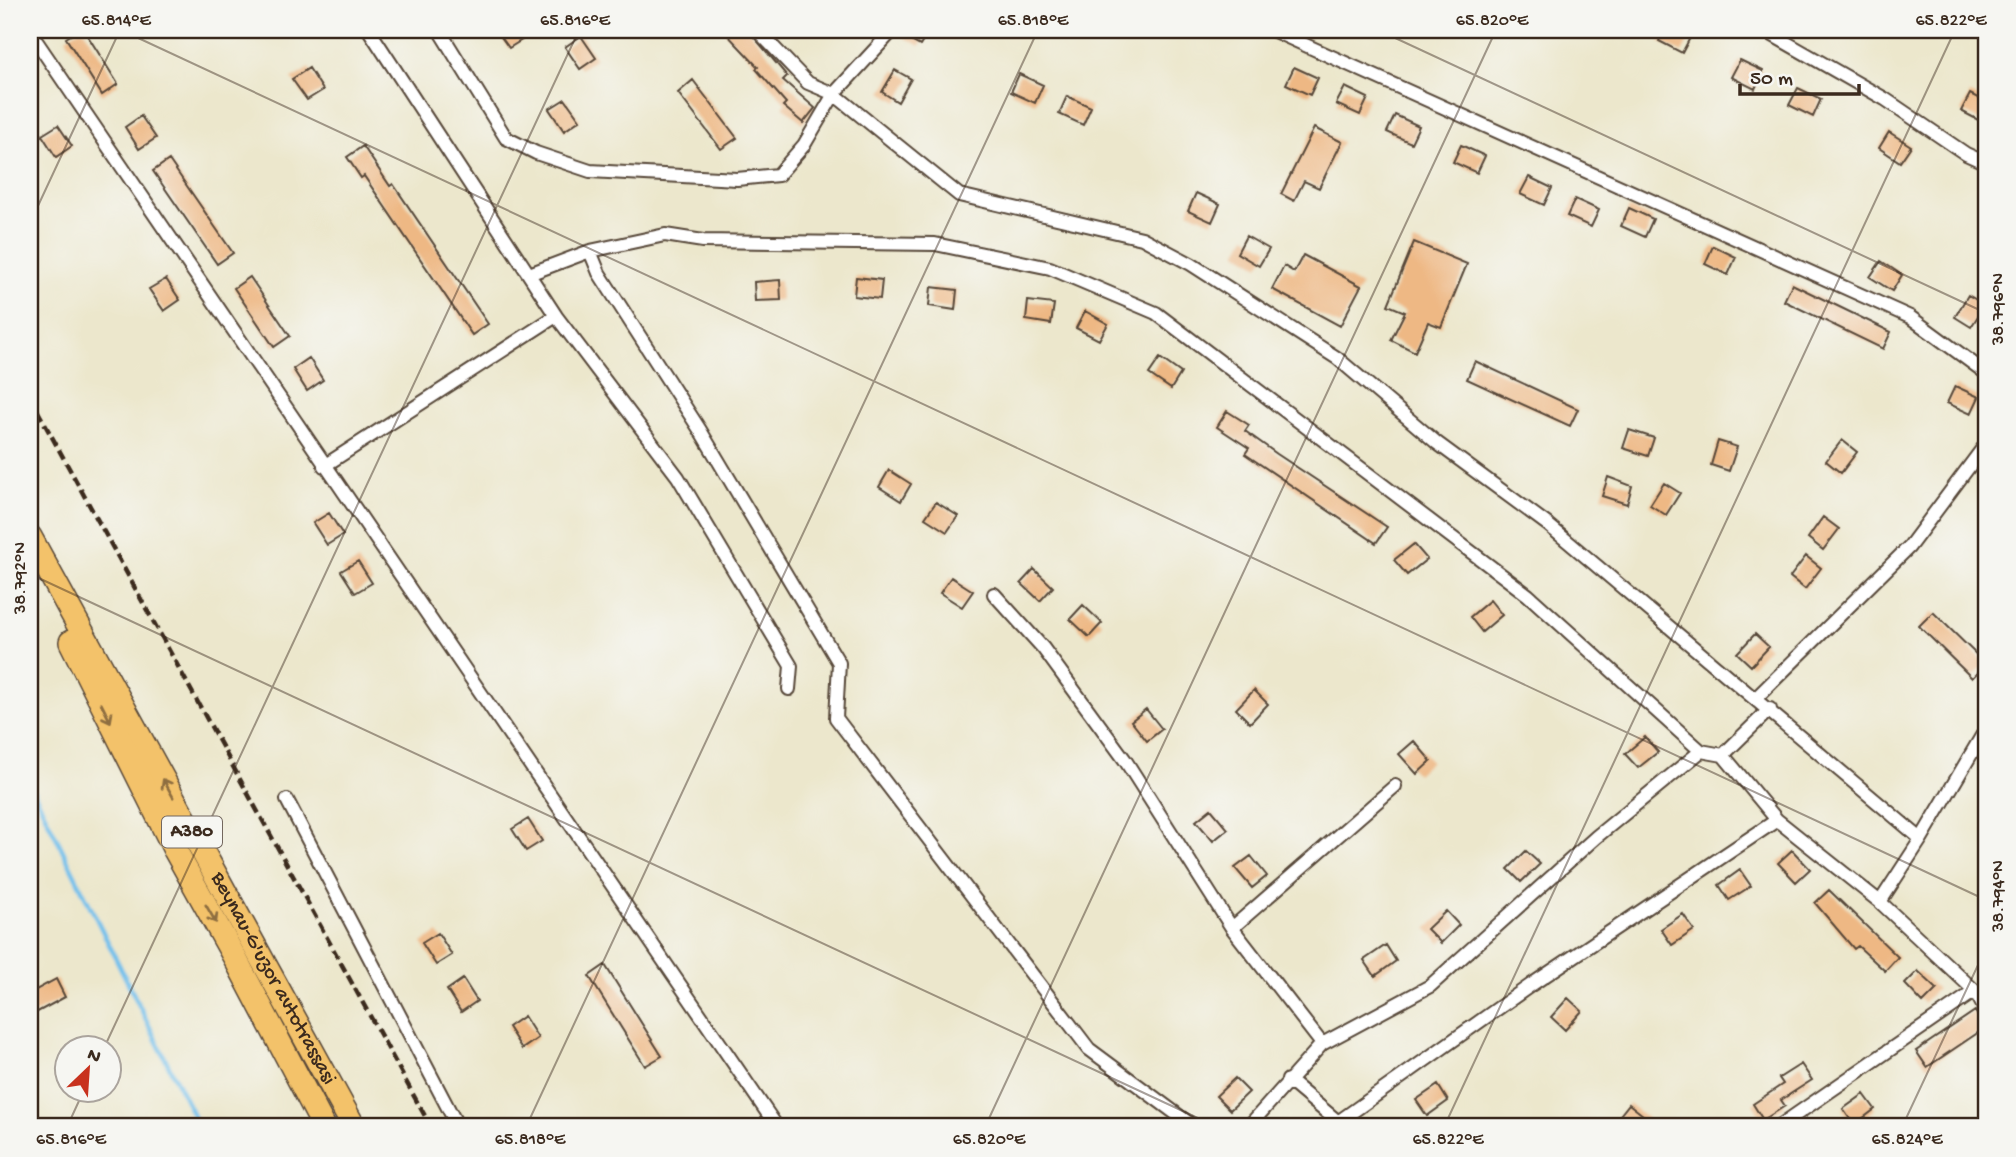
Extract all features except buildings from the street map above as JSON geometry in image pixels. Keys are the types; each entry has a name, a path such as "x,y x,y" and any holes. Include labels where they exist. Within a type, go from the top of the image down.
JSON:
{"highway":[{"name":"Beynau-G'uzor avtotrassasi","path":"30,537 354,1127"},
{"name":"Beynau-G'uzor avtotrassasi","path":"30,565 175,850 236,958 324,1127"}],"street":[{"path":"369,30 556,316 678,477 791,666 789,689"},
{"path":"439,30 506,138 536,153 590,171 737,179 778,175 804,145 834,94 893,30"},
{"path":"757,30 808,83 834,94 959,195 1142,238 1191,264 1326,351 1437,443 1547,524 1757,697 1922,839"},
{"path":"1272,30 1910,317 1986,373"},
{"path":"1764,30 1885,99 1966,154 1986,163"},
{"path":"30,32 777,1127"},
{"path":"529,274 590,251 665,235 703,241 935,244 1050,268 1156,313 1528,595 1701,751 1723,755 1777,820 1880,902 1975,991 1986,1011"},
{"path":"590,251 599,273 700,430 839,663 836,718 1089,1049 1194,1127"},
{"path":"324,466 556,316"},
{"path":"1757,697 1909,547 1986,444"},
{"path":"994,594 1042,648 1125,760 1232,928 1322,1044"},
{"path":"1723,755 1770,709"},
{"path":"1880,902 1922,839 1986,729"},
{"path":"1248,1127 1322,1044 1430,986 1595,837 1701,751"},
{"path":"1232,928 1395,786"},
{"path":"287,800 458,1127"},
{"path":"1288,1080 1334,1124 1531,985 1777,820"},
{"path":"1777,1127 1975,991"}],"waterway":[{"path":"30,784 199,1127"}],"railway":[{"path":"30,397 431,1127"}]}
